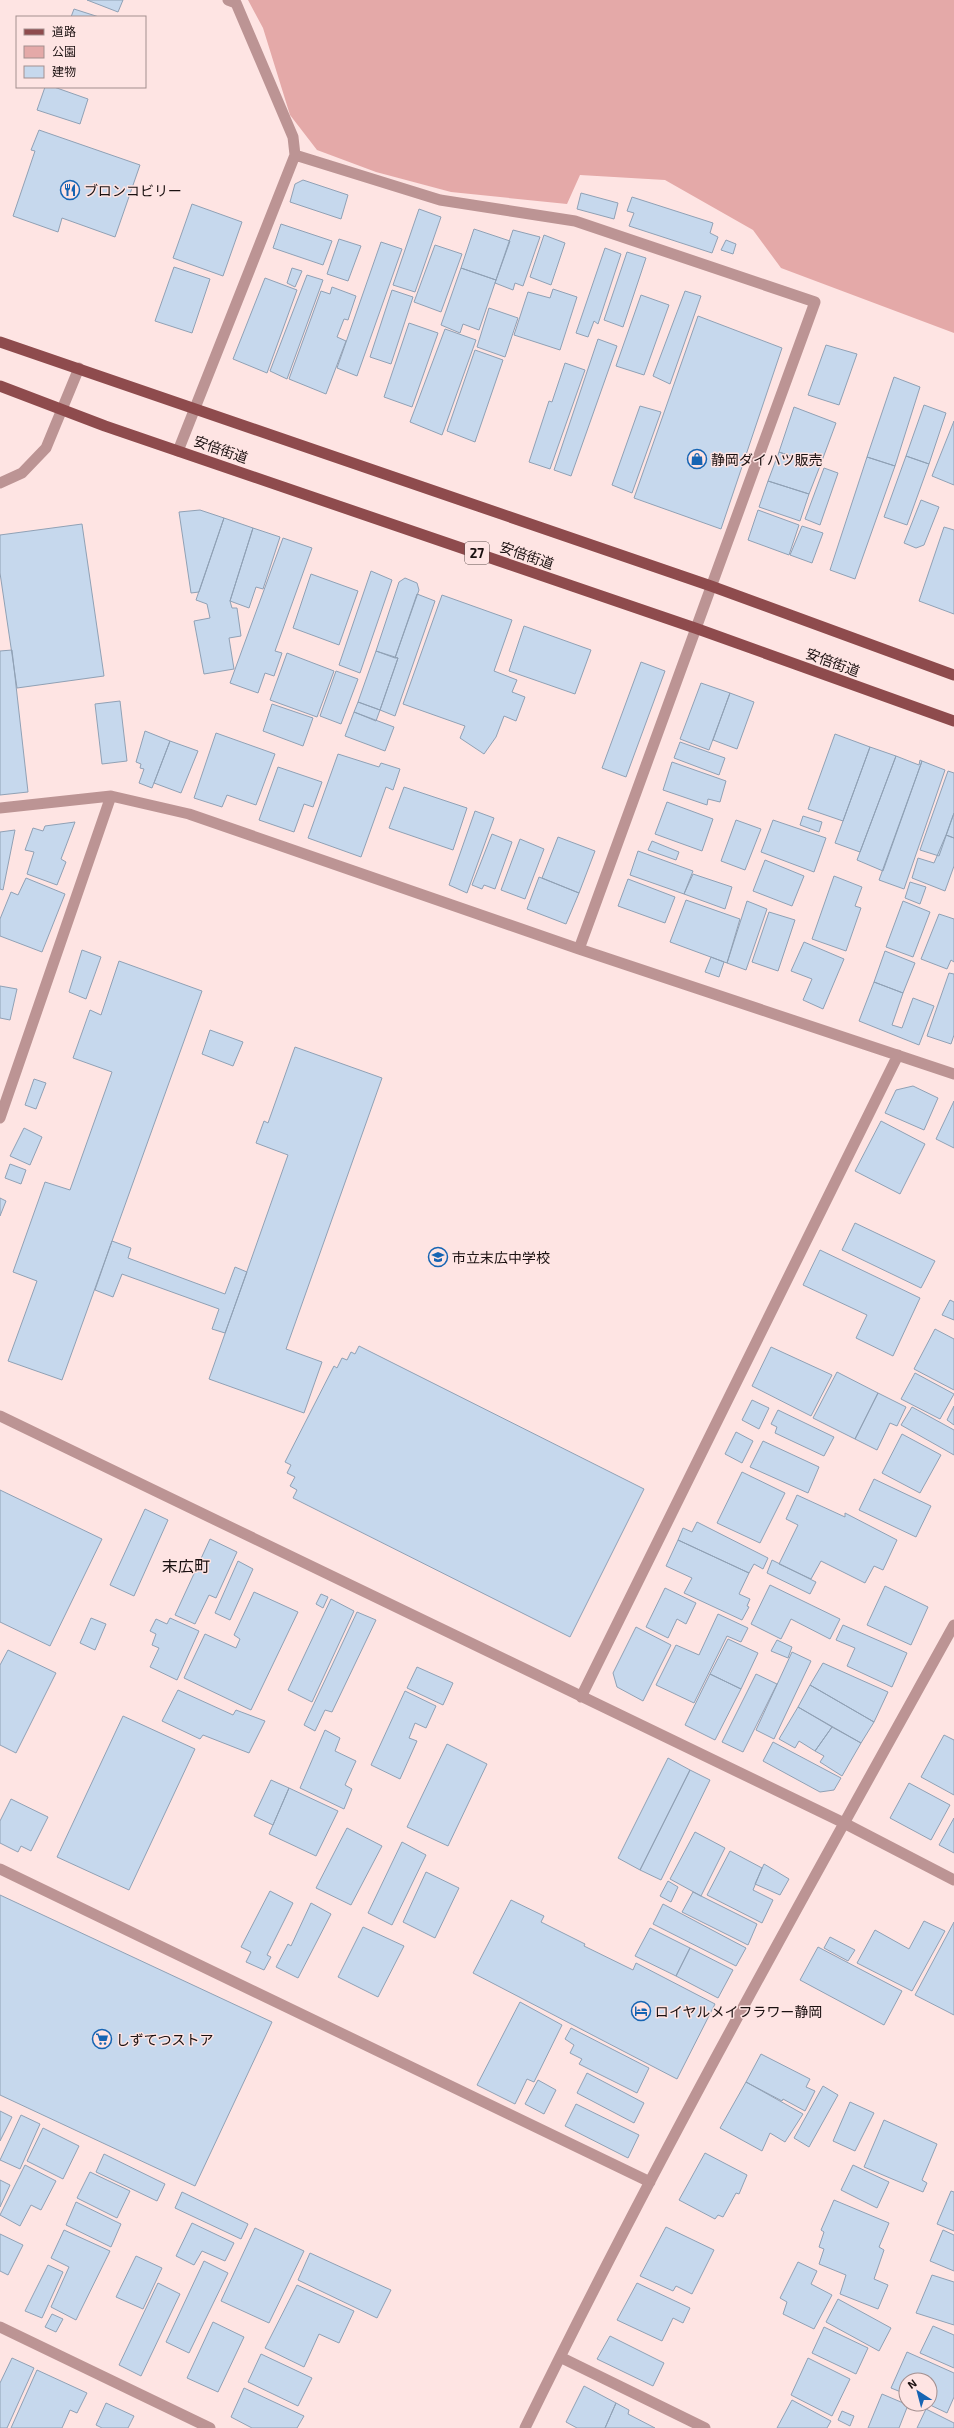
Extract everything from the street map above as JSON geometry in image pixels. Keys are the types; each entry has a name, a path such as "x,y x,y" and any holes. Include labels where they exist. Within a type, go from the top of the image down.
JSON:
{"main road":[{"name":"安倍街道","path":"0,342 78,368 194,410 711,586 954,675"},
{"name":"安倍街道","path":"0,386 63,411 695,628 954,721"}],"street":[{"path":"178,451 295,154 293,137 236,3 228,0"},
{"path":"295,154 440,200 576,221 815,302 579,949"},
{"path":"0,483 22,473 46,448 63,411 78,368"},
{"path":"0,1118 111,796"},
{"path":"0,808 111,796 190,814 579,949 954,1074"},
{"path":"581,1697 898,1055"},
{"path":"0,1416 844,1823 954,1880"},
{"path":"525,2428 650,2182 844,1823 954,1625"},
{"path":"0,1869 650,2182"},
{"path":"0,2327 210,2428"},
{"path":"560,2357 705,2428"}],"green space":[{"path":"248,0 954,0 954,333 781,268 753,230 665,180 580,175 567,204 451,192 376,172 317,150 290,115 263,28"}],"building":[{"path":"87,0 123,0 118,12"},
{"path":"74,9 96,16 71,16"},
{"path":"45,88 57,88 88,99 80,124 37,110"},
{"path":"39,130 140,165 115,237 62,218 58,232 13,216 35,151 31,150"},
{"path":"303,180 348,195 341,219 290,202 295,184"},
{"path":"581,193 618,203 614,219 577,209"},
{"path":"632,197 713,223 710,233 718,237 712,253 629,226 634,213 627,211"},
{"path":"192,204 242,222 223,276 173,258"},
{"path":"419,209 441,217 415,292 393,285"},
{"path":"281,224 332,241 323,265 273,248"},
{"path":"474,229 510,241 496,280 461,268"},
{"path":"513,230 540,237 523,286 515,283 513,290 495,283"},
{"path":"544,235 565,243 551,285 530,277"},
{"path":"339,239 361,246 348,281 327,274"},
{"path":"726,240 736,244 733,254 721,250"},
{"path":"381,242 402,249 357,376 337,368"},
{"path":"435,245 462,254 441,312 414,302"},
{"path":"605,248 621,254 598,324 594,321 588,337 576,333"},
{"path":"627,252 646,258 623,327 604,320"},
{"path":"174,267 210,279 192,333 155,321"},
{"path":"292,268 302,271 295,287 287,283"},
{"path":"461,268 496,280 479,330 463,324 460,333 441,325"},
{"path":"307,275 323,280 287,379 270,371"},
{"path":"265,278 297,290 267,373 233,359"},
{"path":"332,287 356,296 348,320 344,319 337,337 346,341 326,394 289,379 321,291 330,294"},
{"path":"553,289 577,297 560,350 514,335 528,292 550,298"},
{"path":"392,290 413,297 391,364 370,357"},
{"path":"685,291 701,296 670,384 653,376"},
{"path":"641,295 669,305 644,375 616,366"},
{"path":"489,308 518,318 505,357 477,347"},
{"path":"698,316 782,348 721,529 634,498"},
{"path":"409,323 438,333 412,407 384,397"},
{"path":"445,329 476,340 442,435 410,422"},
{"path":"598,339 617,346 571,476 554,470"},
{"path":"826,345 857,354 839,405 808,395"},
{"path":"475,350 503,360 475,442 447,431"},
{"path":"565,363 585,370 550,469 529,462 549,401 552,402"},
{"path":"894,377 920,387 895,466 867,457"},
{"path":"924,405 946,413 929,464 906,456"},
{"path":"640,406 661,412 632,493 612,485"},
{"path":"794,407 836,423 820,466 779,452"},
{"path":"954,421 954,485 932,476"},
{"path":"779,452 820,466 809,494 768,481"},
{"path":"906,456 929,464 907,525 884,517"},
{"path":"867,457 895,466 855,579 830,570"},
{"path":"824,468 838,473 820,525 805,519"},
{"path":"768,481 809,494 800,521 759,507"},
{"path":"921,500 939,507 924,545 916,548 904,543"},
{"path":"200,510 224,518 199,592 191,593 179,512"},
{"path":"758,510 799,525 789,555 748,540"},
{"path":"224,518 253,528 230,601 232,608 237,608 241,636 229,638 234,669 204,674 194,621 210,618 207,604 196,600"},
{"path":"82,524 104,676 17,688 0,573 0,535"},
{"path":"802,526 823,533 812,563 790,555"},
{"path":"944,527 954,530 954,614 919,601"},
{"path":"253,528 280,537 263,589 256,587 249,608 230,601"},
{"path":"283,538 312,548 275,651 282,653 274,676 265,673 258,693 230,683"},
{"path":"371,571 392,580 360,673 339,665"},
{"path":"311,574 358,591 339,645 293,628"},
{"path":"405,578 417,583 419,590 395,658 376,651 399,582"},
{"path":"417,594 435,601 395,716 380,710 398,658 395,658"},
{"path":"442,595 512,620 494,671 517,680 512,692 525,697 516,721 504,716 496,737 484,754 460,738 465,726 403,704"},
{"path":"524,626 591,650 575,694 509,671"},
{"path":"12,650 28,792 0,795 0,651"},
{"path":"376,651 398,658 380,710 358,702"},
{"path":"287,653 334,671 317,717 270,700"},
{"path":"641,662 665,671 626,777 602,768"},
{"path":"336,671 358,679 341,724 320,716"},
{"path":"701,683 730,693 709,750 680,739"},
{"path":"730,693 754,702 737,749 713,740"},
{"path":"120,701 127,761 102,764 95,704"},
{"path":"358,702 380,710 376,721 354,712"},
{"path":"272,704 313,718 303,746 263,731"},
{"path":"354,712 394,727 385,751 345,736"},
{"path":"145,731 170,741 152,788 139,783 144,769 140,768 141,764 136,762"},
{"path":"216,733 275,754 256,805 227,795 222,807 194,798"},
{"path":"835,734 870,747 843,821 808,809"},
{"path":"170,741 198,751 181,793 154,783"},
{"path":"680,742 725,758 719,775 674,758"},
{"path":"870,747 896,756 860,852 835,843"},
{"path":"338,754 379,767 381,763 400,769 393,790 386,787 361,857 308,838"},
{"path":"896,756 919,765 920,760 922,761 883,871 857,860"},
{"path":"922,761 945,770 904,889 879,880"},
{"path":"672,762 726,781 720,802 708,799 707,805 663,790"},
{"path":"278,767 322,782 313,807 304,804 294,832 259,820"},
{"path":"948,771 954,773 954,813 939,856 920,850"},
{"path":"404,787 467,808 453,850 389,828"},
{"path":"667,802 713,819 702,851 655,834"},
{"path":"475,811 494,818 467,893 449,885"},
{"path":"954,813 954,838 946,835"},
{"path":"803,816 822,822 819,832 800,825"},
{"path":"736,820 761,829 745,870 721,861"},
{"path":"773,820 826,838 814,872 761,852"},
{"path":"75,822 61,859 66,862 57,885 27,874 34,852 25,850 33,828 43,831 45,826"},
{"path":"15,830 3,890 0,889 0,832"},
{"path":"492,834 512,842 495,889 484,885 482,889 472,885"},
{"path":"946,835 954,838 954,866 945,891 912,878 918,858 934,863"},
{"path":"558,837 595,851 579,893 542,878"},
{"path":"520,839 544,849 525,899 501,890"},
{"path":"652,841 679,852 676,860 648,850"},
{"path":"638,851 693,871 684,894 630,875"},
{"path":"765,860 804,876 792,906 753,891"},
{"path":"693,874 732,887 725,909 684,894"},
{"path":"834,876 862,887 855,906 861,908 846,951 812,939"},
{"path":"539,877 579,893 566,924 527,909"},
{"path":"26,878 65,894 42,952 0,936 0,919 11,892 18,895"},
{"path":"628,879 675,897 665,923 618,906"},
{"path":"910,882 926,887 920,904 905,898"},
{"path":"686,900 740,919 727,963 670,942"},
{"path":"747,901 767,909 746,970 727,963"},
{"path":"903,901 930,912 913,957 886,947"},
{"path":"769,912 795,920 778,971 752,962"},
{"path":"939,914 954,919 954,962 951,960 947,969 921,959"},
{"path":"804,942 844,959 823,1009 803,1000 812,979 791,971"},
{"path":"82,950 101,957 86,999 69,992"},
{"path":"885,951 915,963 903,993 874,982"},
{"path":"711,957 724,962 719,977 705,972"},
{"path":"119,961 202,991 62,1380 8,1361 37,1281 13,1272 45,1182 70,1190 112,1072 73,1058 90,1010 101,1015"},
{"path":"949,973 954,974 954,1035 951,1044 927,1036"},
{"path":"874,982 903,993 892,1025 902,1028 913,998 934,1006 919,1045 859,1021"},
{"path":"0,986 17,989 10,1020 0,1018"},
{"path":"210,1030 243,1042 233,1066 202,1054"},
{"path":"295,1047 382,1078 286,1349 322,1362 304,1413 209,1379 288,1155 256,1143 264,1121 268,1123"},
{"path":"34,1079 46,1083 36,1109 25,1105"},
{"path":"913,1086 938,1098 924,1130 885,1113 896,1090"},
{"path":"954,1101 954,1148 936,1139"},
{"path":"881,1121 925,1144 900,1194 855,1171"},
{"path":"24,1128 42,1137 30,1165 10,1156"},
{"path":"10,1164 26,1170 21,1184 5,1178"},
{"path":"0,1198 6,1201 0,1216"},
{"path":"855,1223 935,1261 921,1288 842,1250"},
{"path":"112,1241 131,1248 128,1258 225,1294 235,1267 247,1272 225,1333 212,1329 219,1309 122,1274 113,1297 95,1290"},
{"path":"820,1250 920,1298 893,1356 856,1338 867,1315 803,1285"},
{"path":"950,1300 954,1302 954,1320 942,1315"},
{"path":"935,1329 954,1339 954,1390 914,1369"},
{"path":"359,1346 644,1489 570,1637 293,1498 297,1490 290,1486 295,1477 287,1473 291,1465 285,1462 334,1366 337,1368 342,1358 347,1360 351,1352 355,1354"},
{"path":"771,1347 832,1375 811,1416 752,1386"},
{"path":"837,1372 878,1393 855,1439 813,1418"},
{"path":"915,1373 954,1394 940,1419 901,1399"},
{"path":"878,1393 906,1407 897,1426 890,1423 877,1450 855,1439"},
{"path":"752,1400 769,1408 759,1429 742,1420"},
{"path":"954,1406 954,1425 947,1420"},
{"path":"912,1407 954,1430 954,1455 901,1425"},
{"path":"778,1410 834,1437 824,1456 775,1433 777,1427 771,1424"},
{"path":"736,1432 753,1441 742,1463 725,1454"},
{"path":"902,1434 941,1455 920,1493 882,1473"},
{"path":"763,1441 819,1467 808,1493 750,1467"},
{"path":"742,1472 785,1493 760,1543 717,1523"},
{"path":"874,1479 931,1506 916,1537 859,1510"},
{"path":"0,1490 102,1539 50,1646 0,1622"},
{"path":"797,1495 845,1517 845,1513 897,1540 883,1570 874,1566 865,1583 821,1561 811,1579 779,1564 798,1525 786,1519"},
{"path":"145,1509 168,1520 134,1596 110,1585"},
{"path":"697,1522 768,1558 763,1569 754,1564 749,1573 678,1540 683,1528 692,1532"},
{"path":"210,1539 237,1552 216,1598 209,1595 195,1624 175,1615"},
{"path":"678,1540 749,1573 739,1594 750,1599 747,1606 749,1607 742,1620 684,1593 692,1578 666,1566"},
{"path":"772,1560 816,1582 810,1594 767,1573"},
{"path":"238,1561 253,1569 230,1620 215,1613"},
{"path":"770,1585 840,1619 830,1639 791,1619 781,1639 751,1624"},
{"path":"885,1586 928,1607 911,1645 867,1625"},
{"path":"665,1588 696,1603 686,1624 677,1619 668,1638 646,1627"},
{"path":"254,1592 298,1612 251,1710 184,1678 205,1634 236,1648 240,1639 234,1635"},
{"path":"321,1594 328,1597 323,1608 316,1604"},
{"path":"331,1599 354,1611 312,1702 288,1690"},
{"path":"357,1612 376,1620 332,1712 325,1710 315,1731 304,1725"},
{"path":"718,1614 748,1628 741,1642 727,1636 694,1703 656,1685 676,1645 699,1655"},
{"path":"91,1618 106,1624 95,1650 80,1643"},
{"path":"170,1618 199,1631 177,1680 150,1667 159,1648 152,1645 156,1634 150,1631 156,1619 167,1624"},
{"path":"843,1625 907,1653 892,1687 847,1666 855,1648 836,1640"},
{"path":"636,1627 671,1645 643,1701 617,1687 613,1673"},
{"path":"728,1639 758,1653 741,1689 710,1674"},
{"path":"777,1640 792,1647 788,1658 771,1651"},
{"path":"8,1650 56,1673 16,1753 0,1745 0,1665"},
{"path":"792,1652 811,1661 774,1739 756,1730"},
{"path":"823,1663 888,1692 874,1722 810,1685"},
{"path":"417,1667 453,1683 443,1705 407,1688"},
{"path":"710,1674 741,1689 715,1740 685,1725"},
{"path":"756,1674 777,1684 743,1752 722,1742"},
{"path":"810,1685 874,1722 861,1743 798,1707"},
{"path":"178,1690 233,1715 236,1710 265,1721 249,1753 203,1735 200,1739 162,1721"},
{"path":"405,1691 436,1706 426,1728 415,1723 409,1738 417,1741 400,1779 371,1765"},
{"path":"798,1707 832,1727 815,1751 799,1741 795,1748 779,1739"},
{"path":"123,1716 195,1749 129,1890 57,1857"},
{"path":"832,1727 861,1743 842,1776 820,1762 824,1756 815,1751"},
{"path":"325,1730 340,1738 335,1751 356,1761 345,1785 352,1789 344,1809 300,1788"},
{"path":"944,1735 954,1740 954,1795 921,1777"},
{"path":"773,1742 841,1778 834,1790 820,1792 763,1761"},
{"path":"447,1744 487,1764 448,1846 407,1827"},
{"path":"668,1758 690,1770 640,1870 618,1858"},
{"path":"690,1770 710,1780 661,1880 640,1870"},
{"path":"271,1780 289,1788 273,1825 254,1816"},
{"path":"909,1783 950,1805 931,1840 890,1818"},
{"path":"289,1788 338,1811 316,1856 269,1834"},
{"path":"11,1799 48,1817 31,1851 21,1846 18,1852 0,1843 0,1821"},
{"path":"954,1818 954,1853 939,1845"},
{"path":"347,1828 382,1846 351,1905 316,1888"},
{"path":"695,1832 725,1848 701,1896 670,1879"},
{"path":"402,1842 426,1855 392,1925 368,1913"},
{"path":"730,1851 762,1868 753,1890 773,1900 762,1923 707,1895"},
{"path":"764,1864 789,1879 780,1895 755,1884"},
{"path":"426,1872 459,1888 435,1938 403,1922"},
{"path":"668,1881 678,1887 671,1902 660,1896"},
{"path":"270,1891 293,1903 267,1955 271,1957 264,1970 246,1962 251,1952 241,1947"},
{"path":"693,1892 757,1924 748,1945 682,1912"},
{"path":"0,1895 272,2022 195,2186 0,2095"},
{"path":"511,1900 544,1916 541,1922 585,1944 584,1946 633,1970 636,1963 715,2004 677,2079 473,1973"},
{"path":"311,1903 331,1914 298,1978 276,1967 288,1944 291,1946"},
{"path":"663,1904 746,1948 736,1966 653,1924"},
{"path":"924,1921 945,1931 912,1991 857,1963 875,1930 909,1949"},
{"path":"954,1922 954,2015 915,1995"},
{"path":"363,1927 404,1946 378,1997 338,1977"},
{"path":"650,1928 690,1948 676,1976 635,1956"},
{"path":"830,1937 855,1950 848,1961 824,1948"},
{"path":"818,1947 902,1991 884,2025 800,1980"},
{"path":"690,1948 733,1970 718,1998 676,1976"},
{"path":"520,2002 562,2025 534,2082 527,2079 515,2104 477,2085"},
{"path":"571,2028 649,2068 637,2093 579,2064 582,2059 570,2053 574,2045 565,2039"},
{"path":"761,2054 810,2079 806,2087 815,2091 805,2111 746,2082"},
{"path":"587,2073 644,2103 634,2123 577,2093"},
{"path":"538,2080 556,2090 544,2114 525,2104"},
{"path":"746,2082 803,2114 785,2142 770,2133 762,2151 720,2128"},
{"path":"823,2086 838,2095 809,2147 794,2138"},
{"path":"850,2102 874,2113 855,2151 833,2141"},
{"path":"576,2104 639,2135 628,2158 565,2126"},
{"path":"0,2111 12,2117 0,2141"},
{"path":"21,2115 40,2124 20,2169 0,2160"},
{"path":"884,2120 937,2144 922,2180 927,2183 923,2192 864,2167"},
{"path":"43,2128 79,2146 63,2179 27,2161"},
{"path":"705,2153 747,2175 739,2194 736,2193 723,2217 718,2215 715,2219 679,2200"},
{"path":"104,2154 165,2184 157,2201 96,2172"},
{"path":"25,2165 56,2181 41,2210 31,2205 20,2226 0,2215"},
{"path":"853,2165 889,2182 877,2208 841,2190"},
{"path":"90,2172 130,2191 117,2218 77,2198"},
{"path":"0,2180 10,2185 0,2207"},
{"path":"951,2191 954,2192 954,2231 937,2224"},
{"path":"182,2192 248,2224 241,2239 175,2208"},
{"path":"834,2200 889,2223 879,2247 884,2250 874,2279 888,2285 878,2309 840,2294 846,2275 819,2264 824,2249 819,2247 824,2232 821,2230"},
{"path":"76,2202 121,2224 111,2247 66,2225"},
{"path":"192,2223 234,2243 225,2261 202,2251 194,2265 176,2256"},
{"path":"666,2227 714,2250 692,2294 676,2286 673,2291 640,2276"},
{"path":"255,2228 304,2251 269,2323 221,2301"},
{"path":"64,2230 110,2251 76,2320 51,2307 69,2267 51,2258"},
{"path":"943,2230 954,2235 954,2271 930,2261"},
{"path":"0,2234 23,2245 8,2275 0,2271"},
{"path":"310,2253 391,2290 377,2318 298,2280"},
{"path":"136,2256 162,2268 143,2309 116,2297"},
{"path":"204,2261 228,2273 189,2353 166,2342"},
{"path":"798,2262 817,2271 811,2284 832,2295 814,2329 783,2314 787,2302 780,2298"},
{"path":"48,2265 63,2272 42,2318 25,2311"},
{"path":"932,2275 954,2282 954,2325 916,2313"},
{"path":"158,2283 180,2294 141,2376 119,2365"},
{"path":"637,2283 690,2308 683,2323 673,2318 662,2341 617,2320"},
{"path":"297,2285 354,2311 339,2343 319,2334 304,2367 265,2348"},
{"path":"838,2299 891,2328 879,2351 826,2322"},
{"path":"52,2314 63,2319 56,2332 45,2327"},
{"path":"213,2322 244,2337 218,2392 187,2378"},
{"path":"933,2326 954,2335 954,2368 920,2353"},
{"path":"824,2327 868,2348 856,2374 812,2353"},
{"path":"610,2336 664,2363 653,2386 597,2359"},
{"path":"907,2352 954,2373 954,2397 947,2413 938,2409 938,2372 898,2372"},
{"path":"261,2354 312,2378 298,2406 248,2382"},
{"path":"12,2358 34,2368 7,2428 0,2428 0,2383"},
{"path":"808,2358 850,2379 832,2416 791,2395"},
{"path":"37,2370 87,2393 77,2413 70,2410 62,2428 11,2428"},
{"path":"898,2372 898,2391 891,2388"},
{"path":"584,2386 616,2403 605,2428 577,2428 566,2422"},
{"path":"244,2388 304,2416 297,2428 252,2428 231,2417"},
{"path":"882,2394 898,2401 898,2412 905,2412 899,2428 868,2428"},
{"path":"792,2400 831,2421 827,2428 777,2428"},
{"path":"106,2403 134,2416 128,2428 102,2428 96,2425"},
{"path":"616,2403 629,2410 628,2414 655,2428 605,2428"},
{"path":"842,2411 854,2416 850,2426 838,2420"},
{"path":"925,2412 932,2412 954,2423 954,2428 917,2428"}],"place":[{"name":"ブロンコビリー","path":"70,190"},
{"name":"静岡ダイハツ販売","path":"697,459"},
{"name":"市立末広中学校","path":"438,1257"},
{"name":"ロイヤルメイフラワー静岡","path":"641,2011"},
{"name":"しずてつストア","path":"102,2039"}],"district":[{"name":"末広町","path":"186,1565"}]}
